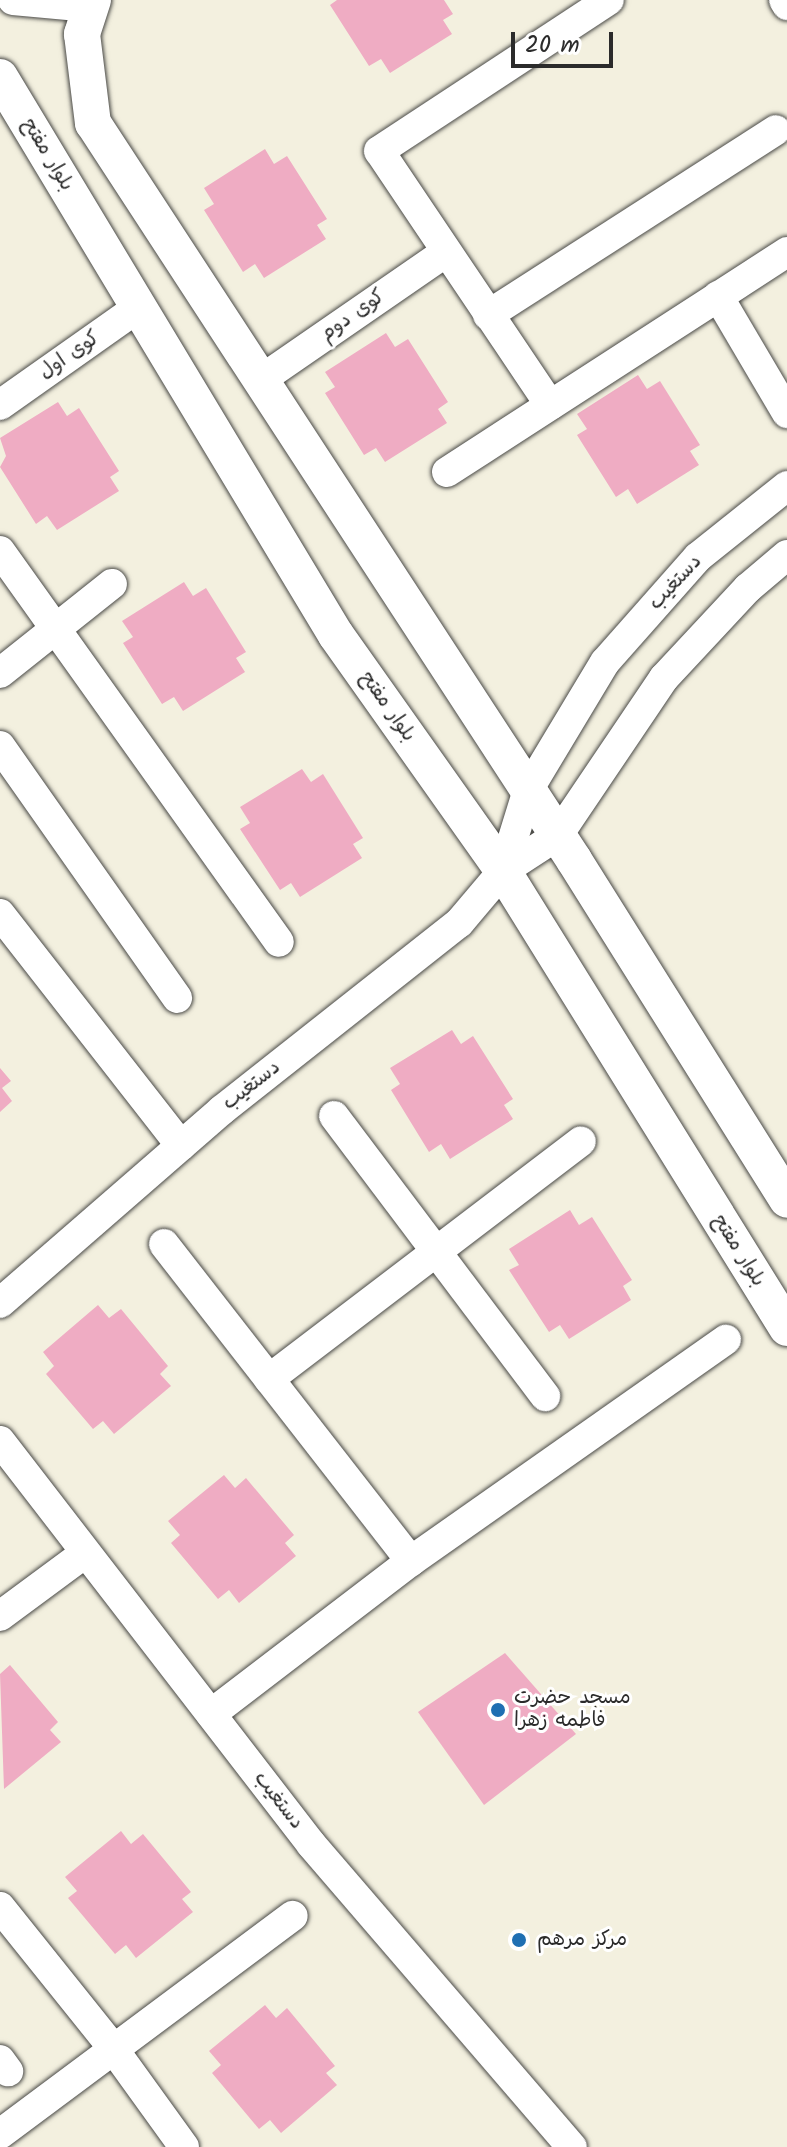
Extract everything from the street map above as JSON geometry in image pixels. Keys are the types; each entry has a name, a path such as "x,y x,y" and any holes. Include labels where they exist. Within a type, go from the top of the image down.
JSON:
{"street":[{"path":"13,0 91,4 82,34 93,123 558,835 787,1200"},
{"path":"550,405 379,151 609,0"},
{"name":"بلوار مفتح","path":"0,77 336,635 503,871 787,1328"},
{"path":"488,315 776,130"},
{"name":"کوی دوم","path":"259,381 446,252"},
{"path":"447,472 787,252"},
{"path":"718,296 787,413"},
{"name":"کوی اول","path":"0,405 139,307"},
{"name":"دستغیب","path":"503,871 528,790 605,662 698,557 787,486"},
{"path":"0,551 279,942"},
{"name":"دستغیب","path":"0,1303 181,1146 459,923 503,871 558,835 664,678 748,588 787,555"},
{"path":"0,673 112,584"},
{"path":"0,746 177,998"},
{"path":"3,924 181,1146"},
{"path":"334,1116 439,1250 545,1396"},
{"path":"269,1379 581,1141"},
{"path":"164,1244 411,1561"},
{"path":"211,1714 411,1561 726,1340"},
{"name":"دستغیب","path":"0,1441 327,1863 572,2147"},
{"path":"0,1616 85,1553"},
{"path":"0,1907 112,2047 184,2147"},
{"path":"0,2134 112,2047 293,1916"}],"building":[{"path":"337,0 444,0 453,14 443,20 452,34 390,73 381,59 369,66 330,5"},
{"path":"265,149 274,164 287,156 327,219 317,225 326,239 264,278 255,264 243,272 204,210 214,204 204,188"},
{"path":"386,333 395,347 408,339 448,402 438,409 447,423 385,462 376,448 364,455 325,393 335,387 325,372"},
{"path":"638,375 647,389 660,381 700,445 690,451 699,465 637,504 628,489 616,497 577,435 587,429 577,414"},
{"path":"58,402 67,416 79,408 119,471 110,477 119,491 57,530 47,516 36,524 0,467 6,456 0,438"},
{"path":"184,582 193,596 206,588 246,652 236,658 245,672 183,711 174,697 162,704 123,643 133,637 122,621"},
{"path":"302,769 311,782 323,774 363,838 353,844 362,858 300,897 291,883 280,890 240,829 250,823 240,807"},
{"path":"452,1030 461,1044 473,1036 513,1099 504,1105 513,1119 450,1159 441,1144 429,1152 391,1090 400,1084 390,1068"},
{"path":"0,1068 11,1081 2,1088 12,1101 0,1112"},
{"path":"570,1210 579,1225 592,1217 632,1280 623,1286 631,1300 569,1339 560,1325 549,1332 509,1270 519,1265 509,1249"},
{"path":"98,1305 109,1318 121,1309 168,1366 160,1374 171,1386 114,1434 103,1421 93,1429 46,1374 54,1366 43,1352"},
{"path":"224,1475 235,1488 246,1478 294,1535 285,1543 296,1556 239,1603 229,1590 218,1599 171,1543 180,1535 168,1521"},
{"path":"505,1653 576,1734 484,1805 418,1712"},
{"path":"10,1665 58,1722 50,1730 61,1742 4,1789 0,1674"},
{"path":"121,1831 131,1844 143,1834 191,1892 182,1899 193,1912 136,1958 126,1945 115,1954 68,1898 77,1891 65,1877"},
{"path":"265,2005 276,2018 287,2008 335,2066 326,2073 337,2085 281,2133 270,2120 259,2129 212,2073 221,2065 209,2051"}],"place":[{"name":"مسجد حضرت فاطمه زهرا","path":"498,1710"},
{"name":"مرکز مرهم","path":"519,1940"}]}
